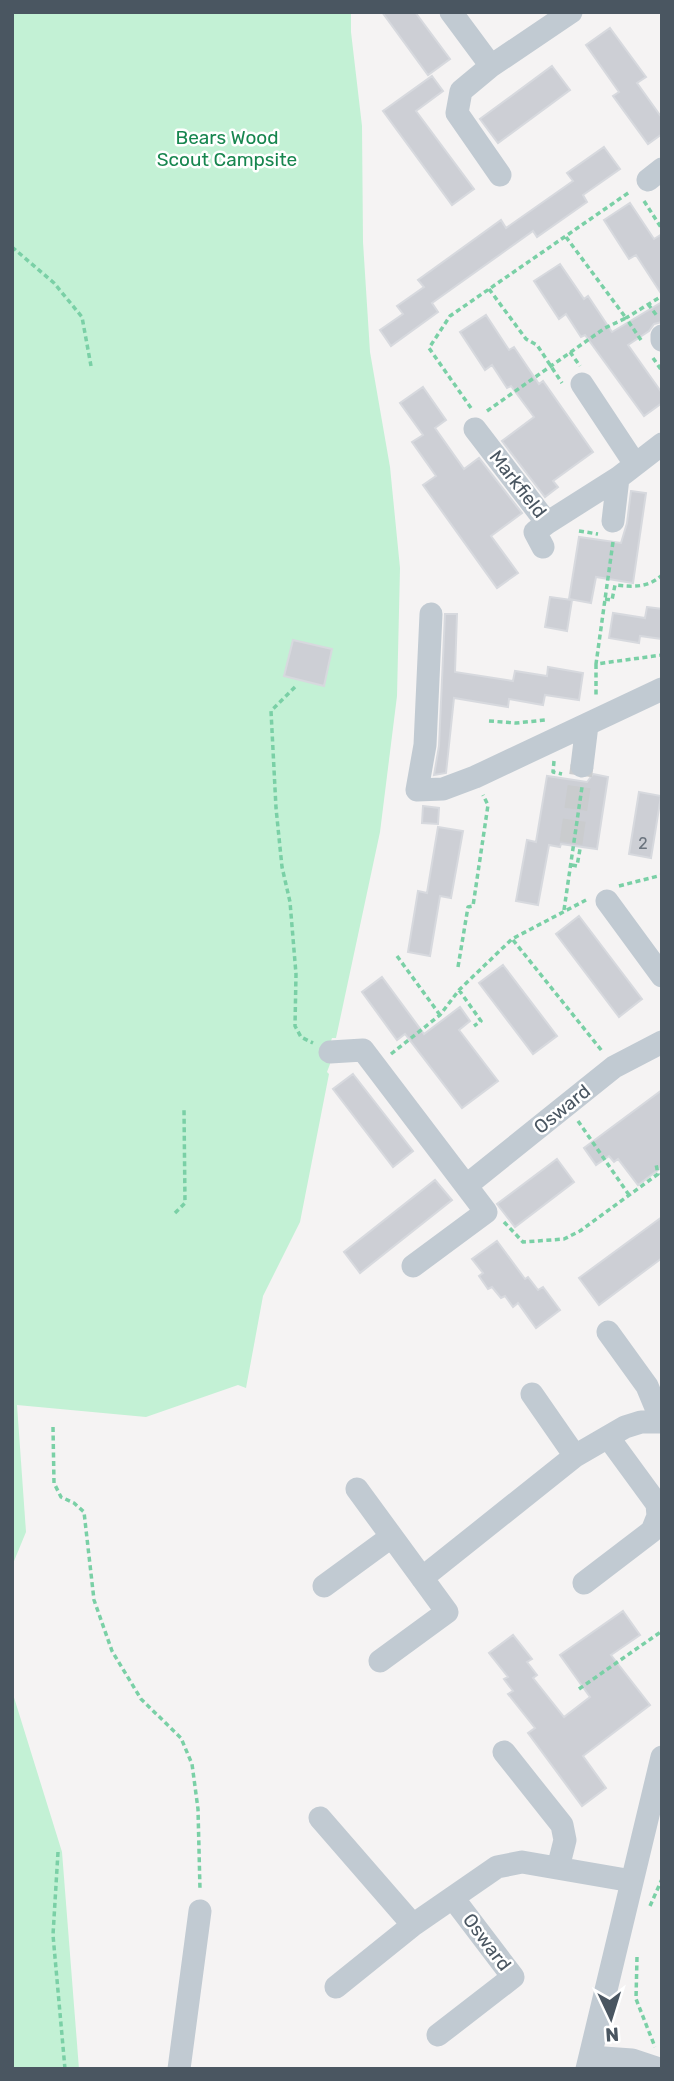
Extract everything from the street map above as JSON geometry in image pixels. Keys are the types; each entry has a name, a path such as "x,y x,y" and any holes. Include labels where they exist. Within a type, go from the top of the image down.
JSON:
{"street":[{"path":"451,12 491,66"},
{"path":"500,175 457,113 461,92 491,66 571,12"},
{"path":"573,385 627,471 610,531"},
{"name":"Markfield","path":"474,425 547,523 627,471 662,444"},
{"path":"543,547 535,532 547,523"},
{"path":"431,614 425,745 417,790 443,789 475,777 662,689"},
{"path":"576,772 591,722"},
{"path":"605,896 662,976"},
{"name":"Osward","path":"467,1185 614,1067 662,1042"},
{"path":"330,1052 363,1050 486,1212 412,1266"},
{"path":"422,1578 575,1456 625,1427 640,1422 662,1422 647,1385 608,1332"},
{"path":"531,1394 575,1456"},
{"path":"584,1583 652,1531 658,1516 657,1504 608,1437"},
{"path":"357,1489 447,1612 380,1661"},
{"path":"324,1586 391,1537"},
{"path":"504,1752 562,1825 565,1840 558,1868"},
{"path":"656,2068 632,2060 588,2063 632,1881 657,1806 662,1757"},
{"path":"320,1818 412,1925"},
{"name":"Osward","path":"337,1987 412,1925 497,1867 522,1861 632,1881"},
{"name":"Osward","path":"438,2035 513,1977 453,1898"},
{"path":"179,2069 200,1911"}],"path":[{"path":"565,237 626,318 605,328 550,365 474,425 471,409 429,348 450,316 648,179 662,229"},
{"path":"12,247 54,283 82,317 90,366"},
{"path":"489,289 526,339 537,345 550,365 573,385"},
{"path":"648,304 662,324"},
{"path":"579,531 610,531 591,722"},
{"path":"605,599 612,600 615,585 640,586 649,584 662,575"},
{"path":"596,664 662,655"},
{"path":"295,687 271,711 276,808 282,867 290,902 295,962 295,1026 301,1037 330,1052"},
{"path":"556,739 553,772 576,772 571,864 564,910"},
{"path":"458,967 468,907 473,906 488,805 475,777"},
{"path":"571,864 577,866 580,849"},
{"path":"376,1067 440,1015 459,990 512,939 564,910 662,875"},
{"path":"512,939 614,1067"},
{"path":"397,956 440,1015"},
{"path":"459,990 481,1021 474,1026"},
{"path":"567,1105 629,1196"},
{"path":"175,1213 184,1203 184,1109"},
{"path":"486,1212 497,1213 523,1242 564,1239 658,1174 656,1164"},
{"path":"53,1427 54,1483 61,1497 84,1512 94,1601 112,1651 141,1699 181,1738 192,1764 198,1809 200,1911"},
{"path":"579,1689 662,1631"},
{"path":"58,1852 53,1935 65,2069"},
{"path":"650,1906 662,1879"},
{"path":"637,1956 636,1999 655,2045 656,2068"}],"green space":[{"name":"Bears Wood Scout Campsite","path":"12,12 351,12 362,126 363,242 370,352 390,467 400,568 397,696 380,832 336,1038 331,1041 327,1072 329,1074 300,1222 263,1296 246,1388 238,1385 146,1417 17,1405 26,1532 12,1566"},
{"path":"12,1691 62,1852 79,2069 12,2069"}],"building":[{"path":"382,12 415,12 450,59 428,75"},
{"path":"610,28 646,77 637,83 662,118 662,134 648,144 613,96 619,92 586,45"},
{"path":"552,66 570,90 498,143 480,119"},
{"path":"432,76 443,91 416,111 474,189 452,205 383,111"},
{"path":"604,147 620,169 583,195 587,202 537,237 533,231 432,303 438,312 391,346 380,330 403,314 397,306 424,287 418,280 501,220 506,228 573,181 567,173"},
{"path":"630,203 654,239 662,234 662,295 636,255 629,259 604,220"},
{"path":"560,264 584,299 588,296 612,332 662,302 662,322 654,324 649,331 628,345 662,393 662,403 644,416 585,335 581,337 566,314 559,319 534,281"},
{"path":"486,315 509,350 514,347 539,384 543,381 593,452 553,481 558,487 545,497 502,441 534,417 511,386 507,388 492,365 485,370 460,332"},
{"path":"423,387 446,420 435,428 464,469 479,458 522,513 491,536 518,573 497,588 423,485 436,476 412,442 423,435 400,403"},
{"path":"631,491 646,493 633,583 596,577 591,603 569,599 579,537 621,543 627,523"},
{"path":"550,597 572,600 567,631 545,627"},
{"path":"647,607 662,609 662,639 640,636 639,643 609,638 613,613 645,618"},
{"path":"445,614 457,614 455,672 513,681 515,671 547,676 548,667 583,673 579,700 545,695 543,705 509,699 508,707 454,698 446,773 434,775 439,746"},
{"path":"293,640 332,649 324,686 284,676"},
{"path":"593,774 608,777 597,849 549,845 538,905 516,901 527,840 536,842 547,776 587,782"},
{"path":"639,792 661,796 651,858 629,854"},
{"path":"423,806 439,808 438,824 422,823"},
{"path":"438,827 463,831 451,898 440,896 430,956 408,952 418,891 427,893"},
{"path":"579,916 642,999 619,1017 556,934"},
{"path":"503,965 557,1036 533,1054 479,983"},
{"path":"382,977 424,1034 460,1007 470,1021 459,1030 498,1081 462,1108 405,1034 397,1040 362,992"},
{"path":"353,1074 413,1151 393,1167 333,1089"},
{"path":"662,1090 662,1167 638,1185 618,1159 614,1162 609,1156 596,1165 584,1148"},
{"path":"557,1159 574,1182 515,1227 497,1204"},
{"path":"435,1180 452,1200 360,1273 344,1252"},
{"path":"662,1217 662,1258 599,1305 579,1278"},
{"path":"497,1241 525,1279 528,1277 538,1290 543,1287 560,1310 536,1328 518,1303 513,1307 505,1296 501,1298 492,1287 488,1289 479,1276 483,1273 472,1259"},
{"path":"623,1611 640,1635 611,1655 650,1705 583,1756 606,1788 582,1806 528,1733 535,1728 508,1694 513,1691 504,1679 508,1677 489,1653 513,1635 532,1659 527,1662 537,1675 533,1678 564,1717 590,1697 560,1655"}],"tunnel":[{"path":"571,843 582,766"}]}
